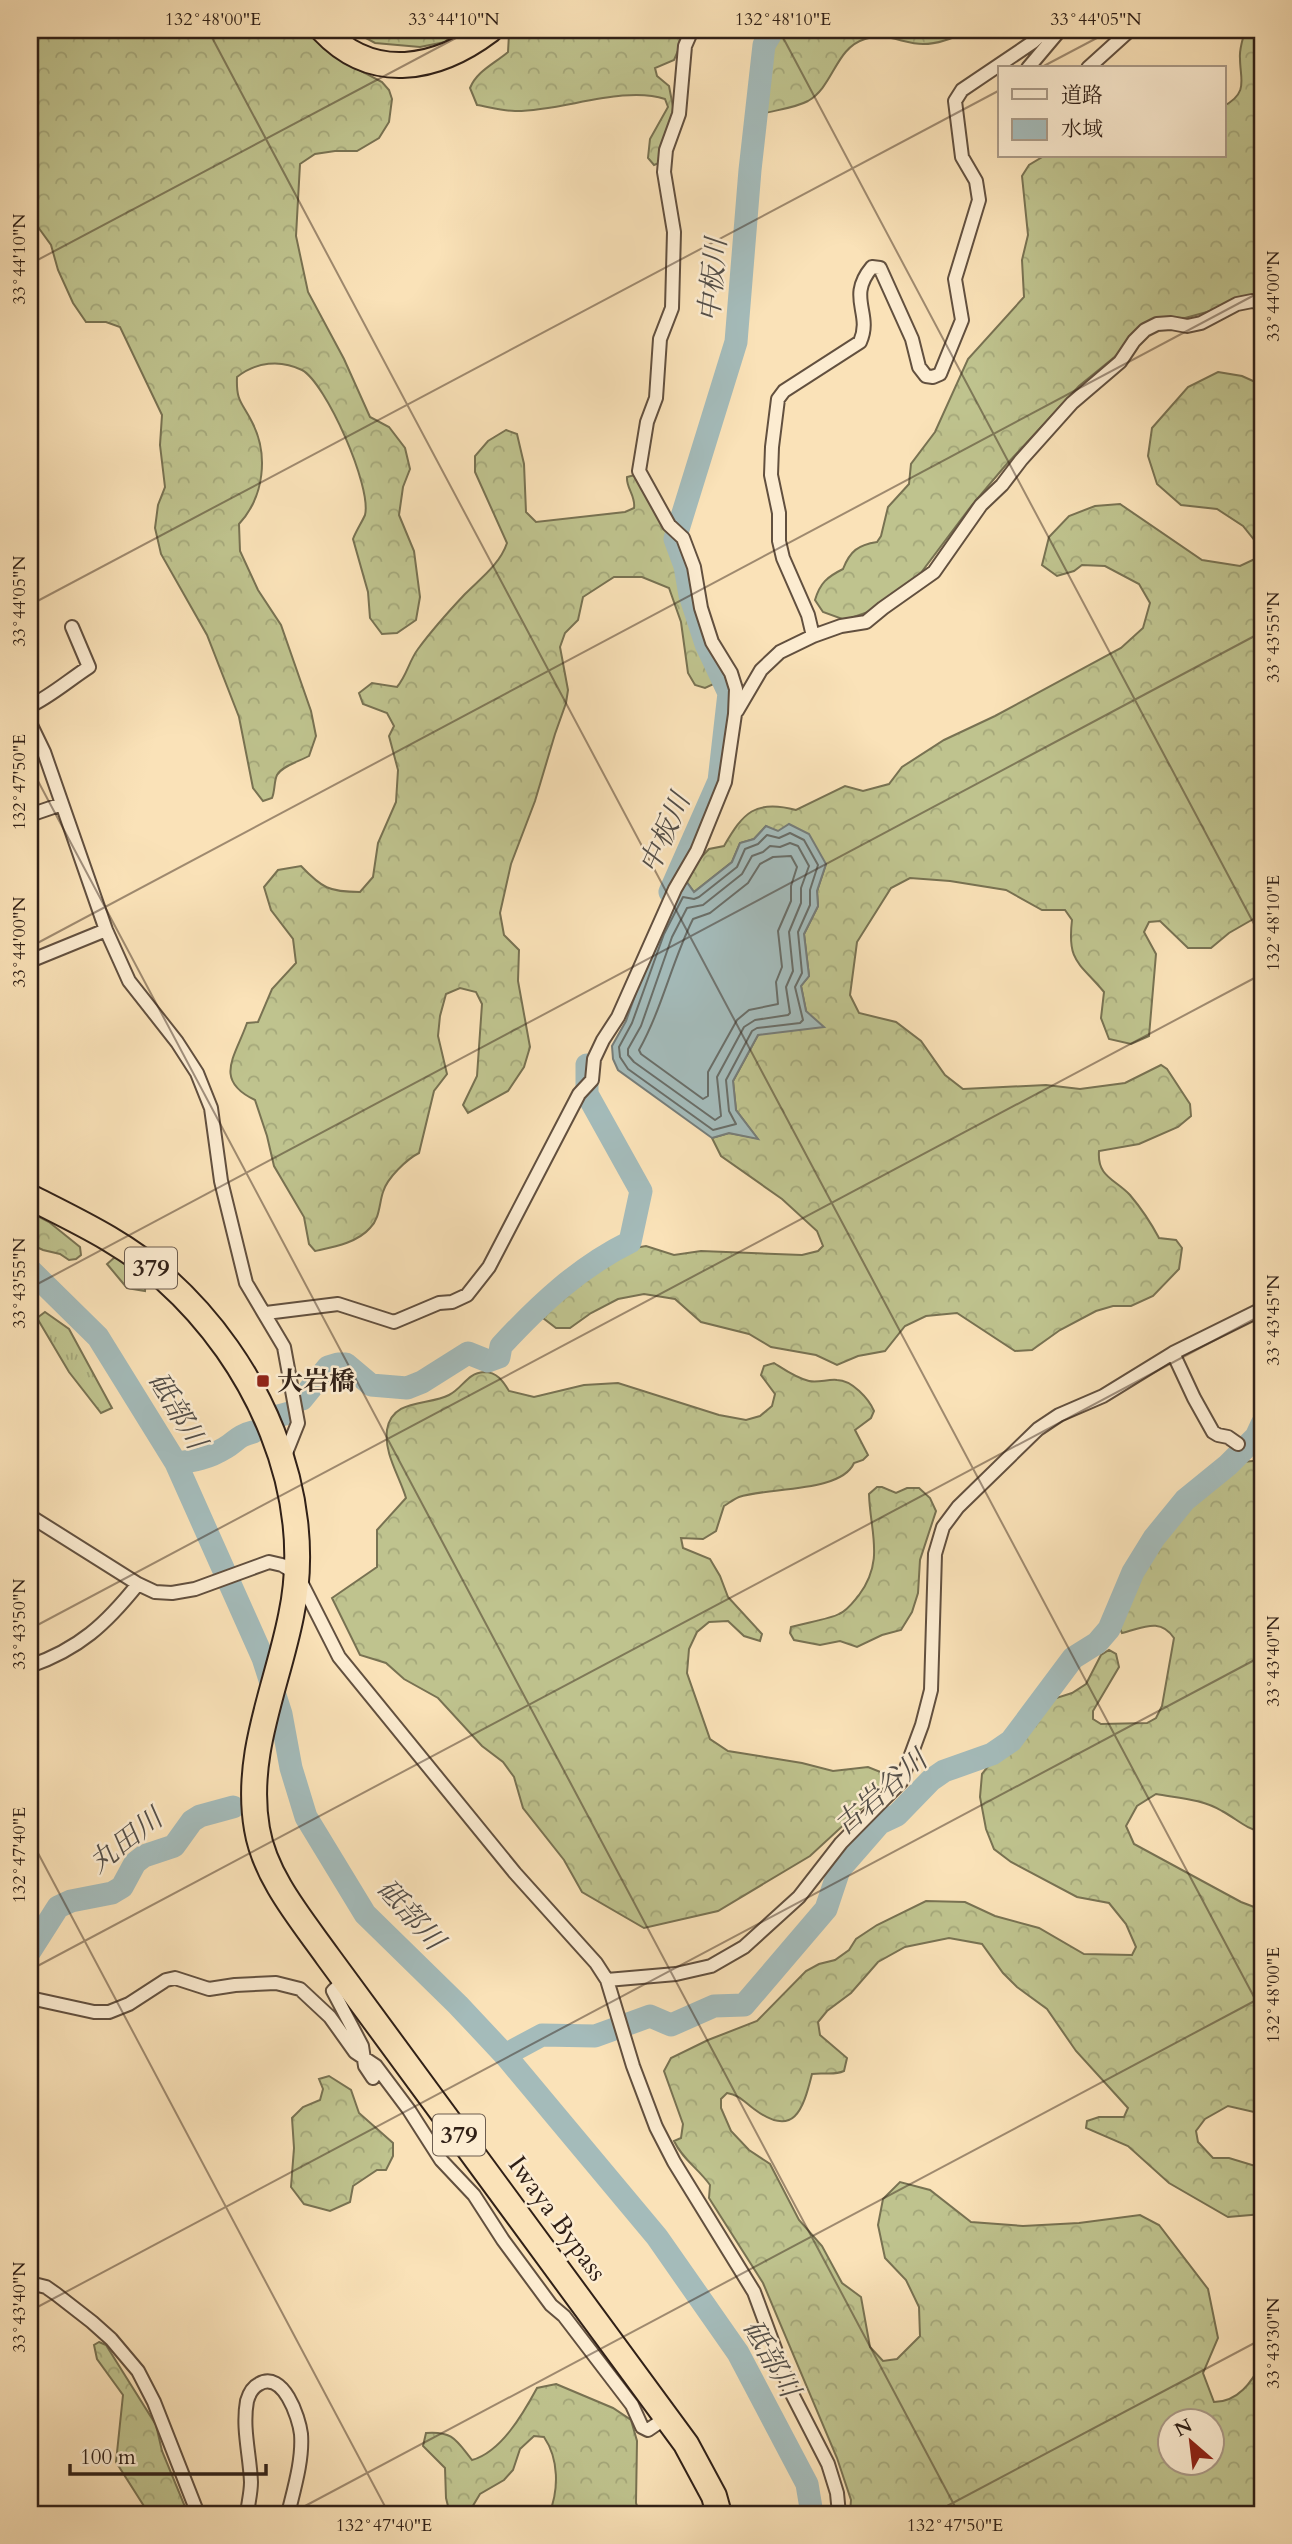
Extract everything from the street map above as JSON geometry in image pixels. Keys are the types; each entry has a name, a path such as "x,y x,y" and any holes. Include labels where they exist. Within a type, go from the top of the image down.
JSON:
{"highway":[{"path":"323,30 351,52 376,61 401,65 422,64 447,57 490,30"},
{"name":"379","path":"30,1197 111,1238 165,1279 227,1348 259,1402 283,1462 295,1518 297,1574"},
{"name":"Iwaya Bypass","path":"297,1574 292,1615 256,1754 253,1791 257,1831 270,1866 286,1898 345,1980 667,2417 701,2471 714,2496 719,2514"}],"street":[{"path":"266,1313 338,1304 394,1322 439,1303 452,1302 467,1295 501,1244 579,1094 592,1080 598,1049 618,1017 664,911 698,851 725,782 736,689 731,673 712,642 701,608 694,567 683,538 669,525 639,471 647,422 656,398 660,339 672,309 674,232 664,172 666,149 679,114 685,46 691,30"},
{"path":"998,66 1046,30"},
{"path":"1030,66 1060,30"},
{"path":"1090,66 1130,30"},
{"path":"813,636 808,615 782,558 779,541 779,513 771,475 778,399 784,391 860,342 864,332 859,300 862,281 872,267 880,268 888,282 912,339 919,368 926,376 940,374 962,320 955,279 979,200 976,181 962,157 955,101 962,90 998,66"},
{"path":"735,714 770,660 780,652 841,626 866,622 934,572 975,512 1002,485 1072,403 1120,362 1145,330 1157,324 1188,326 1201,323 1237,304 1252,301 1262,303"},
{"path":"30,706 47,698 89,667 72,627"},
{"path":"30,723 44,752 106,930 129,981 177,1042 197,1073 211,1108 221,1181 246,1283 284,1347 298,1423 283,1462"},
{"path":"30,815 62,804"},
{"path":"30,961 106,930"},
{"path":"607,1980 676,1974 711,1966 744,1947 799,1897 841,1843 901,1782 922,1725 931,1689 935,1554 943,1527 958,1507 1038,1429 1059,1415 1103,1396 1173,1353 1262,1308"},
{"path":"1173,1353 1213,1432 1238,1444"},
{"path":"30,1516 155,1592 195,1590 269,1562 282,1565 297,1574 339,1657 515,1873 596,1963 607,1980 638,2078 662,2139 754,2292 791,2392 828,2464 837,2493 839,2514"},
{"path":"30,1666 72,1647 96,1632 138,1584"},
{"path":"30,1998 94,2012 109,2012 129,2004 166,1980 175,1978 209,1989 276,1983 300,1989 330,2017 355,2052 376,2066 409,2110 441,2160 474,2195 551,2305 564,2316 632,2405 642,2427 648,2430 667,2417"},
{"path":"345,1980 333,1991 362,2046 365,2066 373,2078"},
{"path":"30,2283 46,2287 92,2322 111,2339 138,2371 154,2402 198,2514"},
{"path":"247,2514 251,2481 246,2435 247,2399 260,2383 272,2382 280,2386 287,2396 297,2417 301,2435 288,2514"}],"green space":[{"path":"30,30 309,30 344,62 382,82 392,99 389,122 379,138 357,151 315,154 300,164 296,236 308,292 344,359 370,417 389,427 405,448 410,469 403,487 399,515 414,551 420,597 416,620 397,633 382,634 370,618 368,592 353,539 365,515 361,482 345,437 323,394 312,379 302,370 277,363 260,365 237,377 239,397 257,435 262,462 259,489 239,524 240,551 258,590 281,625 311,711 316,736 309,756 279,772 272,798 263,801 253,788 239,717 207,635 161,554 155,528 158,505 165,487 160,445 162,415 120,327 106,322 86,322 73,303 58,270 51,245 30,216"},
{"path":"351,30 458,30 445,42 420,47 375,43"},
{"path":"512,30 687,30 674,60 655,68 657,76 669,86 674,112 662,142 659,163 654,165 648,158 650,139 668,107 665,99 630,95 552,108 515,111 477,105 470,88 481,72 508,52 509,34"},
{"path":"769,30 969,30 947,40 929,44 880,37 865,39 847,50 824,86 808,101 761,114 752,103 754,65"},
{"path":"1245,30 1262,30 1262,297 1185,318 1161,317 1148,323 1130,336 1117,355 1079,386 1005,466 914,582 871,611 845,620 823,612 815,600 819,589 828,578 843,569 856,550 877,542 888,507 909,484 911,464 935,432 968,359 1024,297 1022,260 1028,235 1022,176 1029,165 1041,158 1226,158 1226,105 1240,90 1240,51"},
{"path":"1218,372 1242,376 1262,385 1262,914 1229,933 1211,948 1188,948 1160,921 1149,922 1144,932 1156,954 1149,1036 1131,1044 1109,1039 1101,1018 1104,992 1073,953 1072,920 1065,910 1042,910 1006,890 910,878 891,888 857,942 850,995 859,1013 896,1022 921,1041 945,1075 963,1089 1046,1085 1080,1089 1125,1083 1161,1065 1167,1069 1190,1104 1191,1116 1178,1127 1139,1144 1099,1151 1099,1160 1104,1172 1130,1195 1159,1238 1176,1240 1182,1248 1179,1269 1153,1296 1131,1306 1113,1306 1096,1311 1060,1330 1032,1350 1015,1351 957,1313 926,1316 905,1326 885,1351 858,1356 837,1365 816,1355 771,1347 749,1334 701,1322 675,1299 644,1294 618,1299 570,1328 556,1328 543,1318 544,1310 589,1270 617,1251 646,1246 674,1255 701,1251 802,1255 818,1251 823,1246 817,1231 782,1199 721,1156 712,1138 729,1133 757,1138 736,1110 733,1081 758,1035 806,1011 801,986 809,976 804,934 818,906 817,891 826,864 766,826 754,839 740,843 732,862 694,892 686,881 694,865 709,849 724,846 737,825 752,812 770,806 796,810 845,786 863,791 889,784 902,767 944,740 995,716 1121,648 1143,628 1150,603 1139,584 1105,566 1082,565 1074,571 1057,576 1042,565 1049,537 1069,516 1095,506 1120,504 1202,560 1240,566 1257,558 1259,546 1243,526 1217,509 1181,505 1157,484 1148,456 1152,428 1188,387"},
{"path":"506,430 517,434 524,464 526,512 536,522 625,512 634,508 627,477 635,475 669,535 670,554 683,582 700,640 718,682 705,688 695,685 688,673 681,622 669,588 642,577 614,577 583,597 578,620 565,633 560,647 568,690 566,703 535,801 511,864 500,913 504,935 519,950 518,981 530,1047 524,1067 508,1091 468,1113 463,1105 477,1076 482,1004 476,992 460,988 446,994 438,1036 447,1074 434,1091 419,1153 393,1175 383,1192 376,1220 365,1233 344,1244 315,1251 309,1244 304,1217 274,1166 255,1100 234,1084 231,1076 233,1057 247,1023 258,1022 272,989 296,963 293,939 271,910 264,887 278,870 301,866 321,884 333,890 360,892 373,877 378,843 396,802 398,770 389,736 394,726 387,713 363,704 359,693 372,683 397,687 423,642 504,551 507,543 475,472 475,456 488,441"},
{"path":"30,1212 49,1222 80,1247 81,1255 69,1260 60,1254 30,1244"},
{"path":"115,1257 146,1277 145,1291 127,1288 107,1264"},
{"path":"45,1312 69,1329 112,1408 101,1413 69,1372 37,1318"},
{"path":"774,1363 804,1380 843,1381 859,1391 874,1411 871,1418 855,1430 868,1455 834,1480 802,1488 739,1497 724,1506 716,1531 703,1539 681,1538 683,1548 710,1559 728,1597 762,1634 760,1641 744,1636 728,1621 709,1622 697,1632 689,1649 687,1673 710,1739 728,1751 833,1771 868,1767 883,1773 887,1785 810,1856 718,1911 644,1928 582,1892 564,1860 523,1808 514,1777 503,1762 482,1746 438,1698 404,1679 386,1663 360,1655 332,1598 377,1567 377,1530 406,1498 390,1456 387,1439 390,1420 403,1408 449,1395 473,1375 489,1372 496,1375 509,1391 534,1397 584,1385 618,1383 719,1415 746,1420 760,1416 772,1406 775,1394 761,1375 764,1366"},
{"path":"1262,1456 1262,1832 1207,1804 1156,1794 1137,1806 1126,1826 1134,1844 1241,1902 1262,1910 1262,2112 1228,2106 1205,2119 1196,2131 1198,2142 1213,2158 1229,2158 1262,2168 1262,2214 1228,2217 1169,2183 1128,2146 1086,2128 1087,2121 1099,2117 1124,2117 1128,2108 1076,2051 1047,2009 1003,1973 982,1944 949,1938 905,1947 878,1962 851,1993 827,2011 818,2022 820,2035 847,2058 844,2071 812,2074 800,2109 788,2121 768,2118 739,2097 727,2093 721,2099 721,2108 731,2131 749,2150 770,2164 799,2220 822,2246 842,2283 861,2297 870,2347 883,2361 897,2359 920,2336 919,2307 906,2280 885,2258 878,2225 883,2199 900,2182 930,2190 971,2222 1023,2226 1079,2223 1140,2215 1159,2225 1208,2289 1218,2338 1203,2373 1214,2402 1230,2399 1243,2390 1262,2362 1262,2514 850,2514 851,2500 837,2458 763,2283 709,2198 710,2185 674,2141 681,2138 683,2124 664,2071 671,2058 757,2021 806,1971 835,1960 849,1950 856,1939 877,1925 926,1901 965,1902 995,1916 1039,1928 1084,1954 1132,1955 1136,1947 1126,1924 1109,1903 1077,1897 1011,1862 994,1849 986,1829 980,1797 982,1774 994,1759 1015,1744 1053,1699 1072,1693 1086,1684 1101,1655 1109,1650 1116,1654 1119,1667 1093,1711 1093,1719 1101,1724 1147,1723 1156,1718 1162,1706 1174,1638 1157,1626 1122,1633 1119,1627 1138,1578 1164,1532 1194,1500 1242,1462 1253,1461"},
{"path":"877,1487 896,1493 907,1488 919,1488 930,1498 936,1511 920,1560 918,1593 912,1612 901,1630 882,1635 857,1647 840,1641 820,1645 794,1640 790,1633 791,1627 830,1618 842,1612 855,1600 867,1582 874,1558 869,1494"},
{"path":"329,2076 351,2090 359,2113 393,2143 393,2156 386,2170 377,2170 353,2186 350,2202 330,2211 304,2204 291,2187 294,2148 292,2118 303,2107 320,2100 323,2089 319,2079"},
{"path":"99,2342 106,2345 156,2425 162,2451 188,2514 149,2514 116,2462 123,2395 97,2359 94,2345"},
{"path":"556,2384 613,2408 631,2420 637,2441 636,2503 640,2514 549,2514 555,2495 555,2465 544,2437 534,2436 520,2449 513,2470 504,2480 480,2494 468,2514 450,2514 446,2498 445,2468 423,2446 426,2433 448,2435 472,2460 483,2456 510,2431 537,2388"}],"water":[{"path":"789,824 809,834 826,864 817,891 818,906 804,934 809,976 801,986 806,1011 824,1027 758,1035 733,1081 736,1110 758,1139 729,1133 712,1138 618,1070 613,1059 612,1046 626,1021 658,931 686,881 694,892 732,862 740,843 754,839 766,826 778,831"}],"waterway":[{"name":"中板川","path":"670,892 719,781 729,693 706,644 675,539 736,342 750,170 764,45 773,30"},
{"name":"中板川","path":"302,1399 328,1367 338,1364 346,1364 371,1385 407,1388 422,1382 468,1353 488,1361 499,1357 501,1346 561,1288 594,1263 630,1242 641,1191 587,1094 587,1065"},
{"name":"砥部川","path":"30,1270 98,1337 176,1463 263,1658 281,1714 291,1768 306,1817 365,1914 505,2055 657,2237 738,2353 807,2484 812,2514"},
{"name":"中板川","path":"278,1416 289,1413"},
{"name":"古岩谷川","path":"505,2055 542,2035 595,2036 650,2016 671,2025 714,2006 744,2005 826,1909 839,1870 880,1823 897,1815 931,1780 944,1771 992,1754 1011,1741 1073,1658 1097,1643 1109,1629 1133,1572 1154,1538 1185,1500 1228,1465 1256,1437 1262,1424"},
{"name":"中板川","path":"176,1463 213,1454 253,1432"},
{"name":"丸田川","path":"30,1951 58,1907 71,1901 112,1893 122,1887 135,1863 144,1856 174,1846 192,1821 200,1816 233,1807"}],"place":[{"name":"大岩橋","path":"263,1381"}]}
